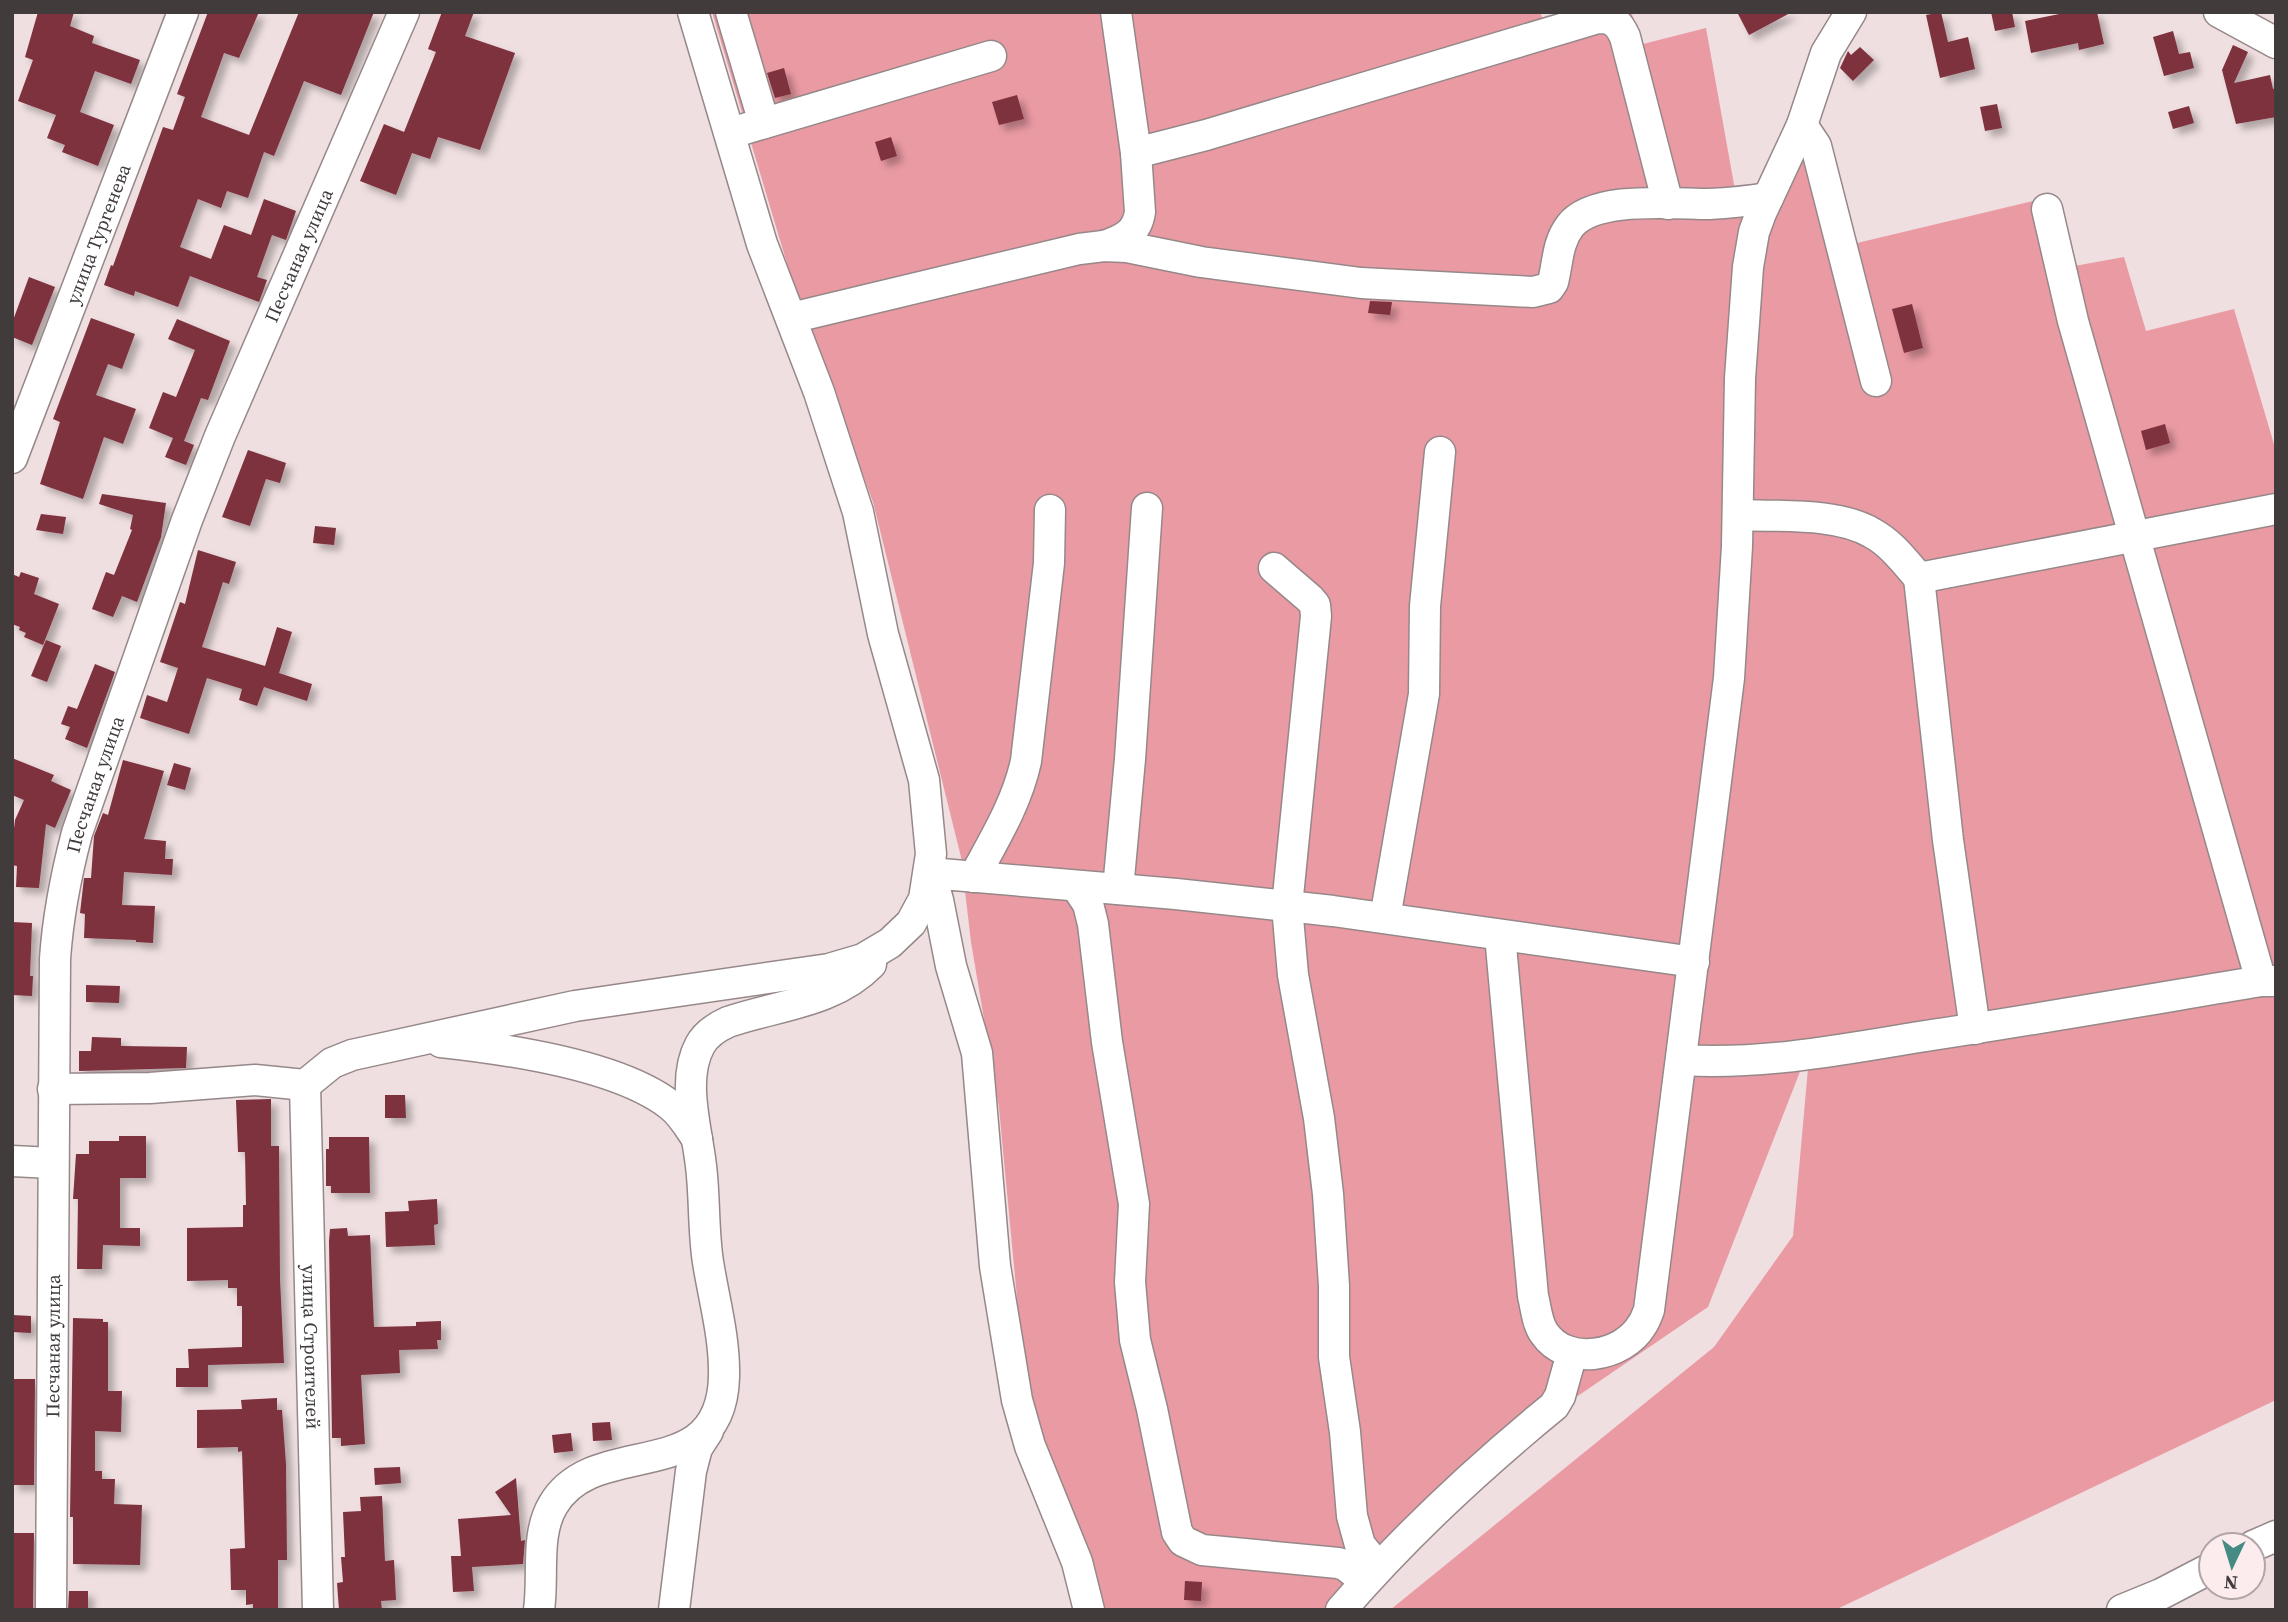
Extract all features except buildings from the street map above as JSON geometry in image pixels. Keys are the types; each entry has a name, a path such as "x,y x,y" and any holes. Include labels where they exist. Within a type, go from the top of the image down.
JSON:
{"street":[{"name":"улица Тургенева","path":"12,458 183,12"},
{"name":"Песчаная улица","path":"51,1610 53,1089 58,919 66,872 77,833 187,520 230,413 404,12"},
{"path":"674,1610 691,1471 697,1448 718,1416 722,1399 723,1347 707,1259 702,1167 697,1139 693,1073 700,1045 707,1036 728,1021 824,995 862,973 911,923 924,899 930,873 929,818 924,780 915,741 893,674 858,512 823,404 762,244 693,12"},
{"path":"731,12 764,123"},
{"path":"791,318 1104,246 1126,238 1139,221 1140,199 1116,12"},
{"path":"1500,935 1533,1296 1544,1332 1556,1345 1573,1353 1592,1355 1612,1350 1630,1338 1642,1326 1649,1310 1729,678 1739,515 1740,378 1748,267 1754,232 1802,125 1826,53 1851,12"},
{"path":"2219,12 2276,43"},
{"path":"1136,153 1206,135 1598,18 1609,18 1619,24 1625,37 1668,204"},
{"path":"731,133 991,56"},
{"path":"1802,125 1816,146 1875,381"},
{"path":"1104,246 1126,247 1201,262 1361,283 1533,292 1549,288 1553,282 1564,235 1577,219 1585,214 1611,207 1725,203 1768,198"},
{"path":"1682,1060 1722,1063 1756,1060 1975,1029 2268,981 2236,887 2134,537 2073,321 2047,209"},
{"path":"1385,918 1424,694 1425,606 1440,452"},
{"path":"1118,889 1147,508"},
{"path":"1919,578 2276,509"},
{"path":"974,877 1013,803 1027,761 1049,563 1050,510"},
{"path":"1739,515 1835,520 1857,525 1875,534 1895,551 1919,578 1948,841 1975,1029"},
{"path":"1274,568 1310,599 1315,605 1316,615 1287,906 1293,975 1319,1118 1328,1194 1334,1286 1334,1357 1345,1432 1352,1516 1363,1566"},
{"path":"930,873 1287,906 1694,962"},
{"path":"930,873 954,976 977,1053 995,1266 1017,1400 1030,1446 1077,1562 1089,1610"},
{"path":"1076,886 1088,904 1093,924 1111,1068 1134,1204 1130,1282 1135,1340 1177,1532 1182,1541 1202,1550 1363,1566"},
{"path":"53,1089 150,1088 255,1080 305,1085 332,1063 352,1055 575,1006 829,970 863,959 890,943"},
{"path":"423,1040 551,1060 628,1082 672,1106 697,1139"},
{"name":"улица Строителей","path":"305,1085 318,1610"},
{"path":"12,1161 52,1163"},
{"path":"1341,1610 1363,1566 1554,1406 1560,1396 1573,1353"},
{"path":"539,1610 545,1522 564,1490 574,1480 588,1473 669,1452 694,1442 708,1431"},
{"path":"2122,1610 2197,1575"}],"shaded area":[{"path":"712,12 1540,12 1543,20 1568,12 1631,12 1643,44 1706,28 1735,190 1753,190 1826,137 1853,244 2050,197 2069,267 2124,257 2146,331 2234,309 2276,451 2276,1400 1835,1610 1390,1610 1714,1347 1793,1236 1810,1046 1708,1307 1569,1402 1338,1610 1092,1610 1078,1540 1025,1382 999,1108 971,942 961,857 873,502 797,297"}]}
